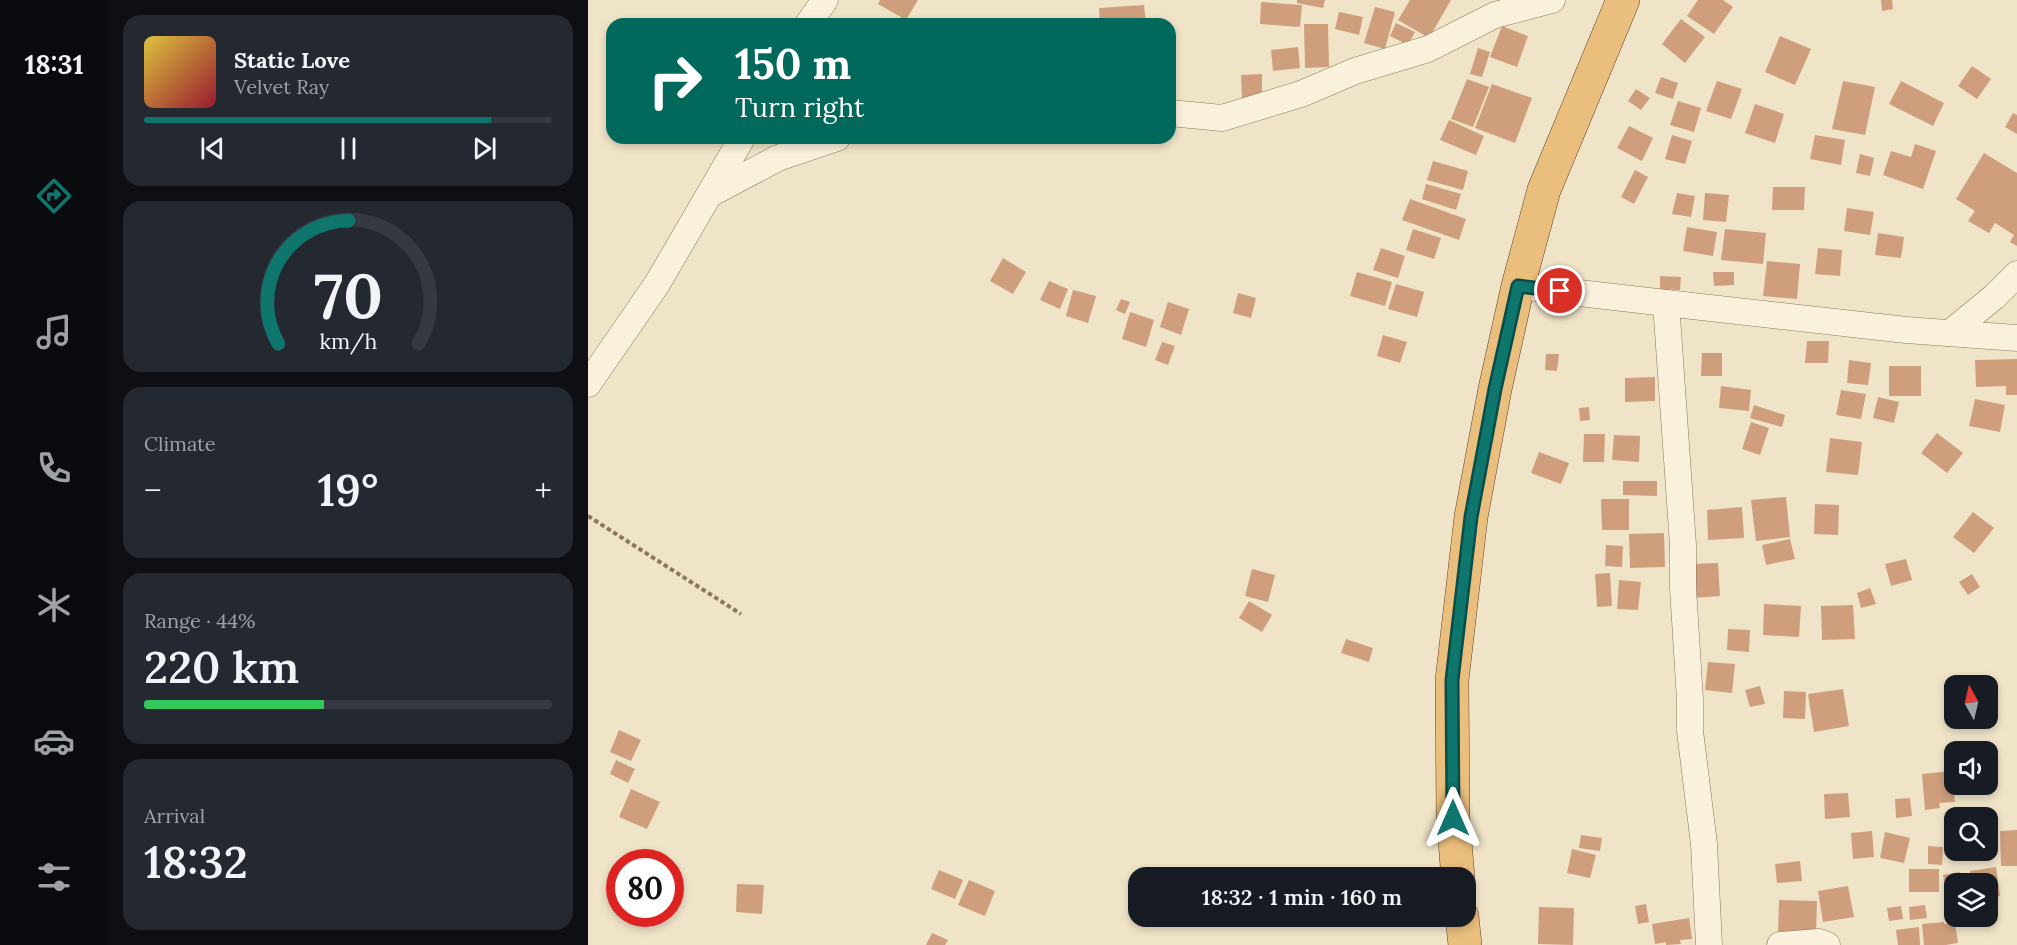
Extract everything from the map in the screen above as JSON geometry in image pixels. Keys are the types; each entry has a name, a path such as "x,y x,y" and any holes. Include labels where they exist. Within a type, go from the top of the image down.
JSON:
{"highway":[{"path":"1457,867 1453,818 1452,680 1471,517 1495,389 1518,286 1544,190 1623,0"},
{"path":"1463,927 1465,945"}],"street":[{"path":"812,18 825,0"},
{"path":"1176,114 1222,118 1301,94 1355,71 1428,49 1495,15 1541,1"},
{"path":"588,384 657,284 739,144"},
{"path":"710,194 778,158 819,144"},
{"path":"1950,333 1995,296 2017,274"},
{"path":"1518,286 1950,333 2017,338"},
{"path":"1666,303 1683,545 1690,731 1704,844 1709,945"},
{"path":"1780,945 1819,942 1827,945"}],"path":[{"path":"588,516 741,614"}],"building":[{"path":"880,0 918,0 907,18 902,18 878,4"},
{"path":"1297,0 1325,0 1323,8 1297,3"},
{"path":"1410,0 1451,0 1429,38 1398,20"},
{"path":"1698,0 1723,0 1733,7 1714,34 1687,16"},
{"path":"1881,0 1892,0 1893,9 1882,11"},
{"path":"1261,2 1302,5 1300,27 1260,24"},
{"path":"1144,5 1145,18 1100,18 1099,8"},
{"path":"1375,7 1395,12 1385,49 1364,43"},
{"path":"1339,12 1363,17 1359,35 1335,29"},
{"path":"1681,19 1705,37 1685,63 1662,44"},
{"path":"1396,23 1415,32 1408,45 1390,36"},
{"path":"1304,24 1328,24 1329,67 1305,68"},
{"path":"1502,26 1528,36 1517,67 1490,57"},
{"path":"1780,36 1811,49 1795,85 1765,72"},
{"path":"1298,47 1300,68 1273,71 1271,50"},
{"path":"1478,48 1490,52 1482,77 1470,74"},
{"path":"1972,66 1991,79 1977,99 1958,86"},
{"path":"1262,74 1262,98 1242,99 1241,75"},
{"path":"1661,77 1678,83 1673,99 1655,93"},
{"path":"1467,79 1489,87 1473,127 1451,119"},
{"path":"1717,81 1742,89 1731,119 1706,111"},
{"path":"1843,81 1875,87 1865,135 1832,129"},
{"path":"1901,81 1944,103 1933,126 1889,104"},
{"path":"1492,84 1532,98 1515,143 1475,128"},
{"path":"1636,89 1650,98 1641,110 1628,101"},
{"path":"1678,101 1701,108 1694,132 1670,125"},
{"path":"1755,104 1784,114 1775,143 1745,133"},
{"path":"2013,113 2017,115 2017,134 2005,127"},
{"path":"1449,120 1484,136 1476,155 1440,140"},
{"path":"1629,126 1653,138 1642,161 1617,148"},
{"path":"1672,135 1692,141 1685,164 1665,159"},
{"path":"1815,135 1845,140 1841,165 1810,159"},
{"path":"1915,144 1936,151 1923,189 1883,175 1891,151 1911,157"},
{"path":"1984,153 2017,173 2017,246 2010,242 2014,235 1995,223 1989,233 1968,221 1975,211 1956,199"},
{"path":"1860,154 1874,158 1870,176 1856,173"},
{"path":"1433,161 1468,171 1463,190 1427,180"},
{"path":"1635,170 1648,177 1634,204 1621,197"},
{"path":"1426,184 1461,194 1456,210 1422,199"},
{"path":"1773,187 1805,187 1804,210 1772,210"},
{"path":"1677,193 1695,196 1691,217 1672,214"},
{"path":"1705,193 1729,195 1726,222 1703,220"},
{"path":"1410,199 1466,219 1459,240 1402,220"},
{"path":"1847,208 1874,212 1870,235 1844,231"},
{"path":"1687,227 1717,232 1713,256 1683,251"},
{"path":"1413,229 1441,238 1434,259 1406,250"},
{"path":"1725,229 1766,233 1763,264 1721,260"},
{"path":"1878,233 1904,237 1901,258 1875,255"},
{"path":"1381,248 1405,256 1398,278 1373,270"},
{"path":"1818,248 1842,250 1840,276 1815,274"},
{"path":"1003,258 1026,272 1013,294 990,281"},
{"path":"1767,261 1800,264 1797,299 1763,296"},
{"path":"1357,272 1392,282 1385,306 1350,296"},
{"path":"1713,272 1734,272 1734,285 1714,286"},
{"path":"1660,276 1681,277 1680,290 1660,289"},
{"path":"1049,281 1068,289 1060,309 1040,300"},
{"path":"1396,284 1424,292 1417,317 1388,309"},
{"path":"1073,290 1096,296 1088,323 1066,316"},
{"path":"1238,293 1256,298 1251,318 1233,313"},
{"path":"1121,299 1130,302 1125,314 1116,310"},
{"path":"1168,302 1189,309 1181,335 1160,327"},
{"path":"1130,312 1154,320 1146,347 1122,339"},
{"path":"1383,335 1407,342 1400,363 1377,356"},
{"path":"1807,341 1829,341 1828,363 1805,363"},
{"path":"1162,342 1175,346 1168,365 1155,360"},
{"path":"1702,353 1722,353 1722,376 1701,376"},
{"path":"1546,354 1559,354 1557,371 1545,370"},
{"path":"2017,359 2017,395 2006,395 2006,386 1976,387 1975,360"},
{"path":"1849,360 1871,363 1868,385 1847,383"},
{"path":"1889,366 1921,366 1921,396 1889,396"},
{"path":"1655,377 1655,401 1625,402 1625,378"},
{"path":"1721,386 1751,390 1749,411 1719,408"},
{"path":"1841,390 1866,394 1861,419 1836,415"},
{"path":"1878,397 1899,402 1894,423 1873,418"},
{"path":"1975,399 2005,405 2000,432 1969,426"},
{"path":"1754,405 1785,415 1782,427 1750,418"},
{"path":"1589,407 1590,420 1580,421 1579,408"},
{"path":"1751,422 1769,428 1760,455 1742,449"},
{"path":"1937,433 1963,453 1947,473 1921,453"},
{"path":"1584,434 1605,434 1604,462 1583,462"},
{"path":"1614,435 1640,436 1639,462 1612,460"},
{"path":"1830,438 1862,442 1858,475 1826,472"},
{"path":"1539,452 1569,463 1561,484 1531,473"},
{"path":"1623,481 1657,481 1657,496 1623,495"},
{"path":"1786,497 1790,537 1756,541 1751,500"},
{"path":"1601,499 1629,499 1629,530 1602,530"},
{"path":"1815,504 1839,505 1838,535 1814,534"},
{"path":"1742,507 1744,538 1708,540 1707,510"},
{"path":"1973,512 1994,528 1974,553 1953,537"},
{"path":"1664,533 1665,567 1630,568 1629,534"},
{"path":"1790,539 1795,559 1766,565 1762,545"},
{"path":"1606,545 1623,546 1622,567 1605,566"},
{"path":"1906,559 1912,580 1891,586 1885,564"},
{"path":"1718,563 1720,596 1694,598 1692,564"},
{"path":"1252,569 1275,575 1268,602 1245,596"},
{"path":"1610,573 1612,606 1597,607 1595,574"},
{"path":"1972,574 1980,587 1968,595 1959,582"},
{"path":"1619,580 1641,582 1638,610 1617,609"},
{"path":"1870,588 1876,604 1861,608 1857,593"},
{"path":"1249,601 1272,615 1262,632 1239,618"},
{"path":"1764,604 1801,606 1799,637 1763,635"},
{"path":"1853,605 1855,639 1822,640 1821,606"},
{"path":"1728,629 1750,630 1749,652 1727,650"},
{"path":"1346,639 1373,648 1369,662 1341,653"},
{"path":"1708,662 1735,664 1732,693 1705,690"},
{"path":"1760,686 1765,704 1750,707 1745,690"},
{"path":"1843,689 1849,726 1814,732 1808,694"},
{"path":"1784,691 1806,692 1805,719 1783,718"},
{"path":"619,730 641,740 631,761 610,752"},
{"path":"616,760 635,769 628,783 610,774"},
{"path":"1944,772 1944,795 1954,795 1955,802 1939,803 1940,808 1925,810 1922,774"},
{"path":"631,789 660,802 647,829 619,817"},
{"path":"1848,793 1850,817 1825,819 1824,794"},
{"path":"1910,798 1912,816 1896,818 1895,799"},
{"path":"2017,830 2017,866 2001,866 2000,831"},
{"path":"1872,831 1874,857 1853,859 1851,833"},
{"path":"1885,832 1910,838 1904,863 1880,858"},
{"path":"1581,835 1602,838 1600,851 1579,848"},
{"path":"1928,846 1943,847 1942,865 1928,864"},
{"path":"1572,849 1596,855 1590,878 1567,873"},
{"path":"1800,861 1802,881 1777,883 1775,864"},
{"path":"1996,867 1997,873 1970,873 1970,871"},
{"path":"1909,869 1939,869 1939,892 1909,892"},
{"path":"939,870 963,880 955,899 931,889"},
{"path":"969,880 995,891 985,916 958,905"},
{"path":"737,884 764,885 762,914 736,912"},
{"path":"1848,886 1854,917 1823,922 1818,891"},
{"path":"1779,900 1817,901 1816,933 1778,933"},
{"path":"1646,904 1649,922 1638,924 1635,906"},
{"path":"1925,905 1927,918 1910,920 1909,907"},
{"path":"1901,906 1903,919 1889,921 1887,908"},
{"path":"1539,907 1574,908 1573,945 1538,944"},
{"path":"1689,918 1692,939 1680,940 1681,944 1666,945 1666,942 1655,944 1652,924"},
{"path":"1944,922 1944,927 1956,927 1958,943 1924,945 1922,924"},
{"path":"1919,927 1920,945 1898,945 1896,930"},
{"path":"932,933 948,940 945,945 926,945"}],"route":[{"path":"1453,818 1452,680 1471,517 1495,389 1518,286 1560,291"}]}
